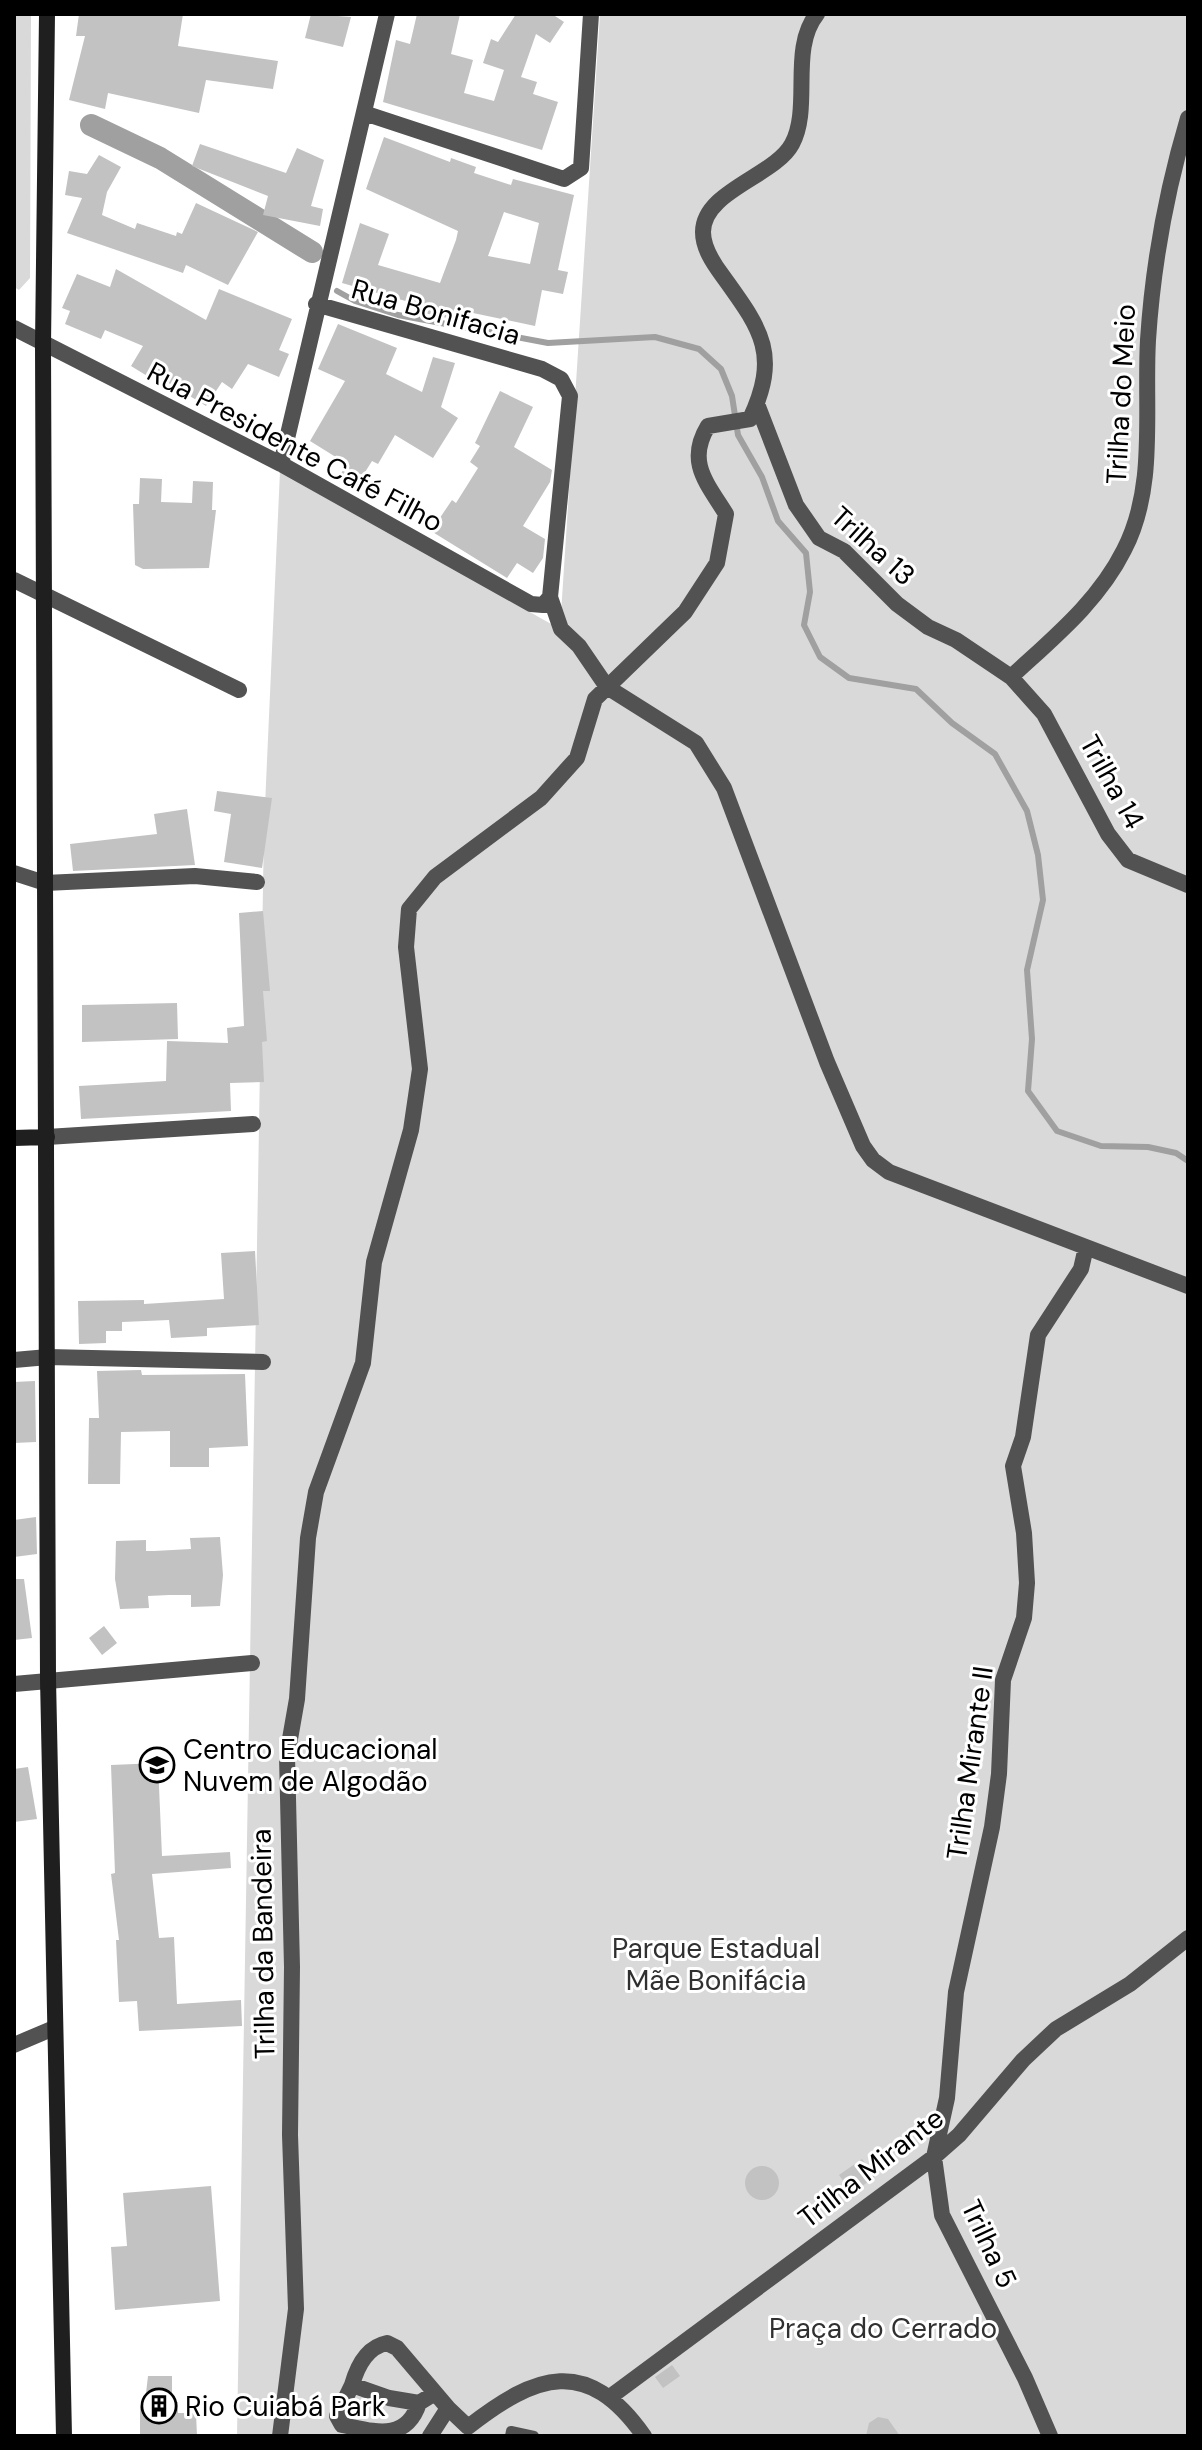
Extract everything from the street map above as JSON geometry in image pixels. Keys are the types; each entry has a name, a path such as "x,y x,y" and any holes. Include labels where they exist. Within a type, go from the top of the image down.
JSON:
{"street":[{"path":"47,14 43,345 48,1679 64,2436"},
{"path":"281,464 316,304 387,14"},
{"path":"364,113 564,179 581,168 591,14"},
{"path":"753,412 766,354 759,326 711,260 702,235 703,224 717,202 791,147 797,132 805,51 817,14"},
{"name":"Trilha do Meio","path":"1011,677 1078,615 1104,584 1125,549 1139,512 1145,477 1148,341 1155,248 1169,183 1188,118"},
{"name":"Rua Bonifacia","path":"316,304 542,369 561,379 570,396 550,597"},
{"name":"Rua Presidente Café Filho","path":"14,328 281,464 531,604 543,605 550,597"},
{"name":"Trilha da Bandeira","path":"280,2436 286,2369 296,2309 290,2135 292,1967 287,1756 297,1699 308,1538 316,1492 363,1363 374,1262 411,1130 420,1069 406,947 409,909 435,877 550,788 577,758 595,699 685,612 717,563 726,514 698,470 700,439 708,426 753,412"},
{"name":"Trilha 13","path":"753,412 796,505 819,538 844,551 897,604 928,627 956,640 1011,677"},
{"path":"14,580 45,592 239,690"},
{"path":"550,597 561,629 579,646 607,687 682,732 708,758 724,788 827,1062 873,1160 889,1172 1188,1286"},
{"name":"Trilha 14","path":"1011,677 1044,714 1108,834 1128,860 1188,885"},
{"path":"14,873 45,883 195,876 257,882"},
{"path":"14,1138 253,1124"},
{"name":"Trilha Mirante II","path":"934,2157 947,2098 958,1979 994,1814 1003,1680 1024,1618 1027,1583 1024,1533 1013,1466 1023,1437 1038,1335 1081,1269 1086,1247"},
{"path":"14,1360 48,1357 263,1362"},
{"path":"14,1684 252,1663"},
{"name":"Trilha Mirante","path":"610,2397 934,2157 959,2135 1023,2060 1056,2029 1130,1984 1188,1938"},
{"path":"14,2045 54,2028"},
{"name":"Trilha 5","path":"934,2157 942,2215 1025,2378 1050,2436"},
{"path":"435,2393 419,2403 405,2426 389,2434 342,2425 337,2416 356,2370 373,2348 387,2343 397,2348 448,2408 467,2432 510,2395 538,2384 574,2382 594,2386 610,2397 639,2433"},
{"path":"352,2385 389,2398 419,2403"},
{"path":"430,2436 448,2408"}],"lane":[{"path":"510,2436 511,2431 534,2436"}],"green space":[{"path":"14,14 31,14 30,278 19,290 14,287"},
{"name":"Parque Estadual Mãe Bonifácia","path":"600,14 1188,14 1188,2436 237,2436 264,828 280,471 560,629"}],"building":[{"path":"79,14 183,14 178,46 278,61 273,89 206,80 199,113 108,93 105,109 69,100 85,36 76,36"},
{"path":"311,14 351,17 343,47 305,38"},
{"path":"417,14 460,14 451,54 473,60 464,93 494,101 504,70 483,63 491,39 498,42 516,14 552,14 564,22 550,43 536,34 521,77 537,82 533,94 558,102 542,150 383,102 396,40 410,44"},
{"path":"384,137 450,162 451,158 476,167 474,173 511,185 513,179 574,195 558,270 568,272 563,294 542,290 535,326 454,309 452,319 414,311 416,304 342,283 360,223 389,234 378,265 440,283 456,240 458,231 366,189","holes":["504,212 539,223 530,264 488,256"]},
{"path":"200,144 286,173 297,148 324,160 311,206 323,209 320,226 263,215 268,196 192,166"},
{"path":"99,155 121,167 107,192 102,215 135,229 137,223 176,236 177,232 182,234 196,203 258,232 228,285 186,265 183,273 67,233 82,198 65,195 69,171 87,174"},
{"path":"116,269 206,320 219,289 292,319 279,350 289,354 279,377 248,364 232,389 222,382 206,406 154,374 152,379 131,366 143,346 105,330 101,339 65,324 70,311 62,308 77,274 110,287"},
{"path":"338,324 397,348 386,374 422,392 433,357 455,363 441,407 458,418 433,458 395,435 378,464 372,461 357,485 340,475 347,464 310,441 345,381 318,369"},
{"path":"500,391 533,407 514,447 552,470 550,482 523,526 545,539 543,558 533,573 517,563 507,578 431,531 452,500 456,503 478,468 470,462 480,446 475,443"},
{"path":"140,478 162,479 161,502 192,503 193,481 213,482 212,510 216,510 209,568 143,569 135,565 133,504 139,504"},
{"path":"217,791 272,798 262,868 224,862 231,814 214,811"},
{"path":"187,809 195,865 73,871 70,844 157,834 154,814"},
{"path":"263,911 270,991 263,991 267,1041 262,1042 264,1082 230,1083 231,1111 81,1119 79,1086 166,1081 167,1041 228,1043 227,1028 244,1026 239,913"},
{"path":"177,1003 178,1039 82,1042 82,1005"},
{"path":"255,1251 259,1325 207,1328 207,1336 171,1338 169,1320 122,1322 122,1331 106,1331 106,1343 79,1344 78,1301 144,1300 144,1304 224,1299 221,1253"},
{"path":"141,1370 142,1375 245,1374 248,1446 209,1448 209,1467 170,1467 170,1431 121,1432 120,1484 88,1484 89,1418 99,1418 97,1371"},
{"path":"35,1381 36,1442 14,1443 14,1382"},
{"path":"36,1517 37,1554 14,1557 14,1520"},
{"path":"220,1537 223,1575 220,1606 191,1607 191,1595 169,1595 148,1596 149,1608 120,1609 115,1579 116,1541 146,1540 146,1551 154,1551 191,1549 190,1538"},
{"path":"14,1579 24,1579 32,1638 14,1640"},
{"path":"104,1626 117,1643 102,1655 89,1638"},
{"path":"158,1763 162,1856 230,1852 231,1868 152,1874 159,1938 174,1937 177,2004 241,2000 242,2026 139,2031 137,2001 119,2002 116,1940 119,1940 111,1874 115,1873 111,1765"},
{"path":"28,1767 37,1819 14,1822 14,1769"},
{"path":"862,2159 875,2177 852,2193 839,2175"},
{"path":"762,2166 774,2171 779,2183 774,2195 762,2200 750,2195 745,2183 750,2171"},
{"path":"211,2186 220,2301 115,2310 111,2247 127,2246 123,2193"},
{"path":"672,2365 680,2376 663,2388 655,2377"},
{"name":"Rio Cuiabá Park","path":"148,2376 172,2376 172,2402 178,2402 178,2413 196,2413 197,2436 140,2436 140,2407 145,2402"},
{"path":"878,2417 888,2419 900,2436 866,2436 869,2423"}],"waterway":[{"path":"91,125 160,158 312,252"},
{"path":"337,291 355,301 398,315 548,343 655,337 699,349 721,369 732,396 738,435 762,477 778,521 806,553 810,592 804,625 820,657 849,678 916,689 952,723 995,754 1027,811 1038,855 1043,900 1027,970 1032,1039 1028,1091 1057,1131 1101,1146 1148,1147 1176,1153 1188,1161"}],"place":[{"name":"Centro Educacional Nuvem de Algodão","path":"157,1765"},
{"name":"Rio Cuiabá Park","path":"159,2406"}],"park label":[{"name":"Praça do Cerrado","path":"883,2328"}]}
